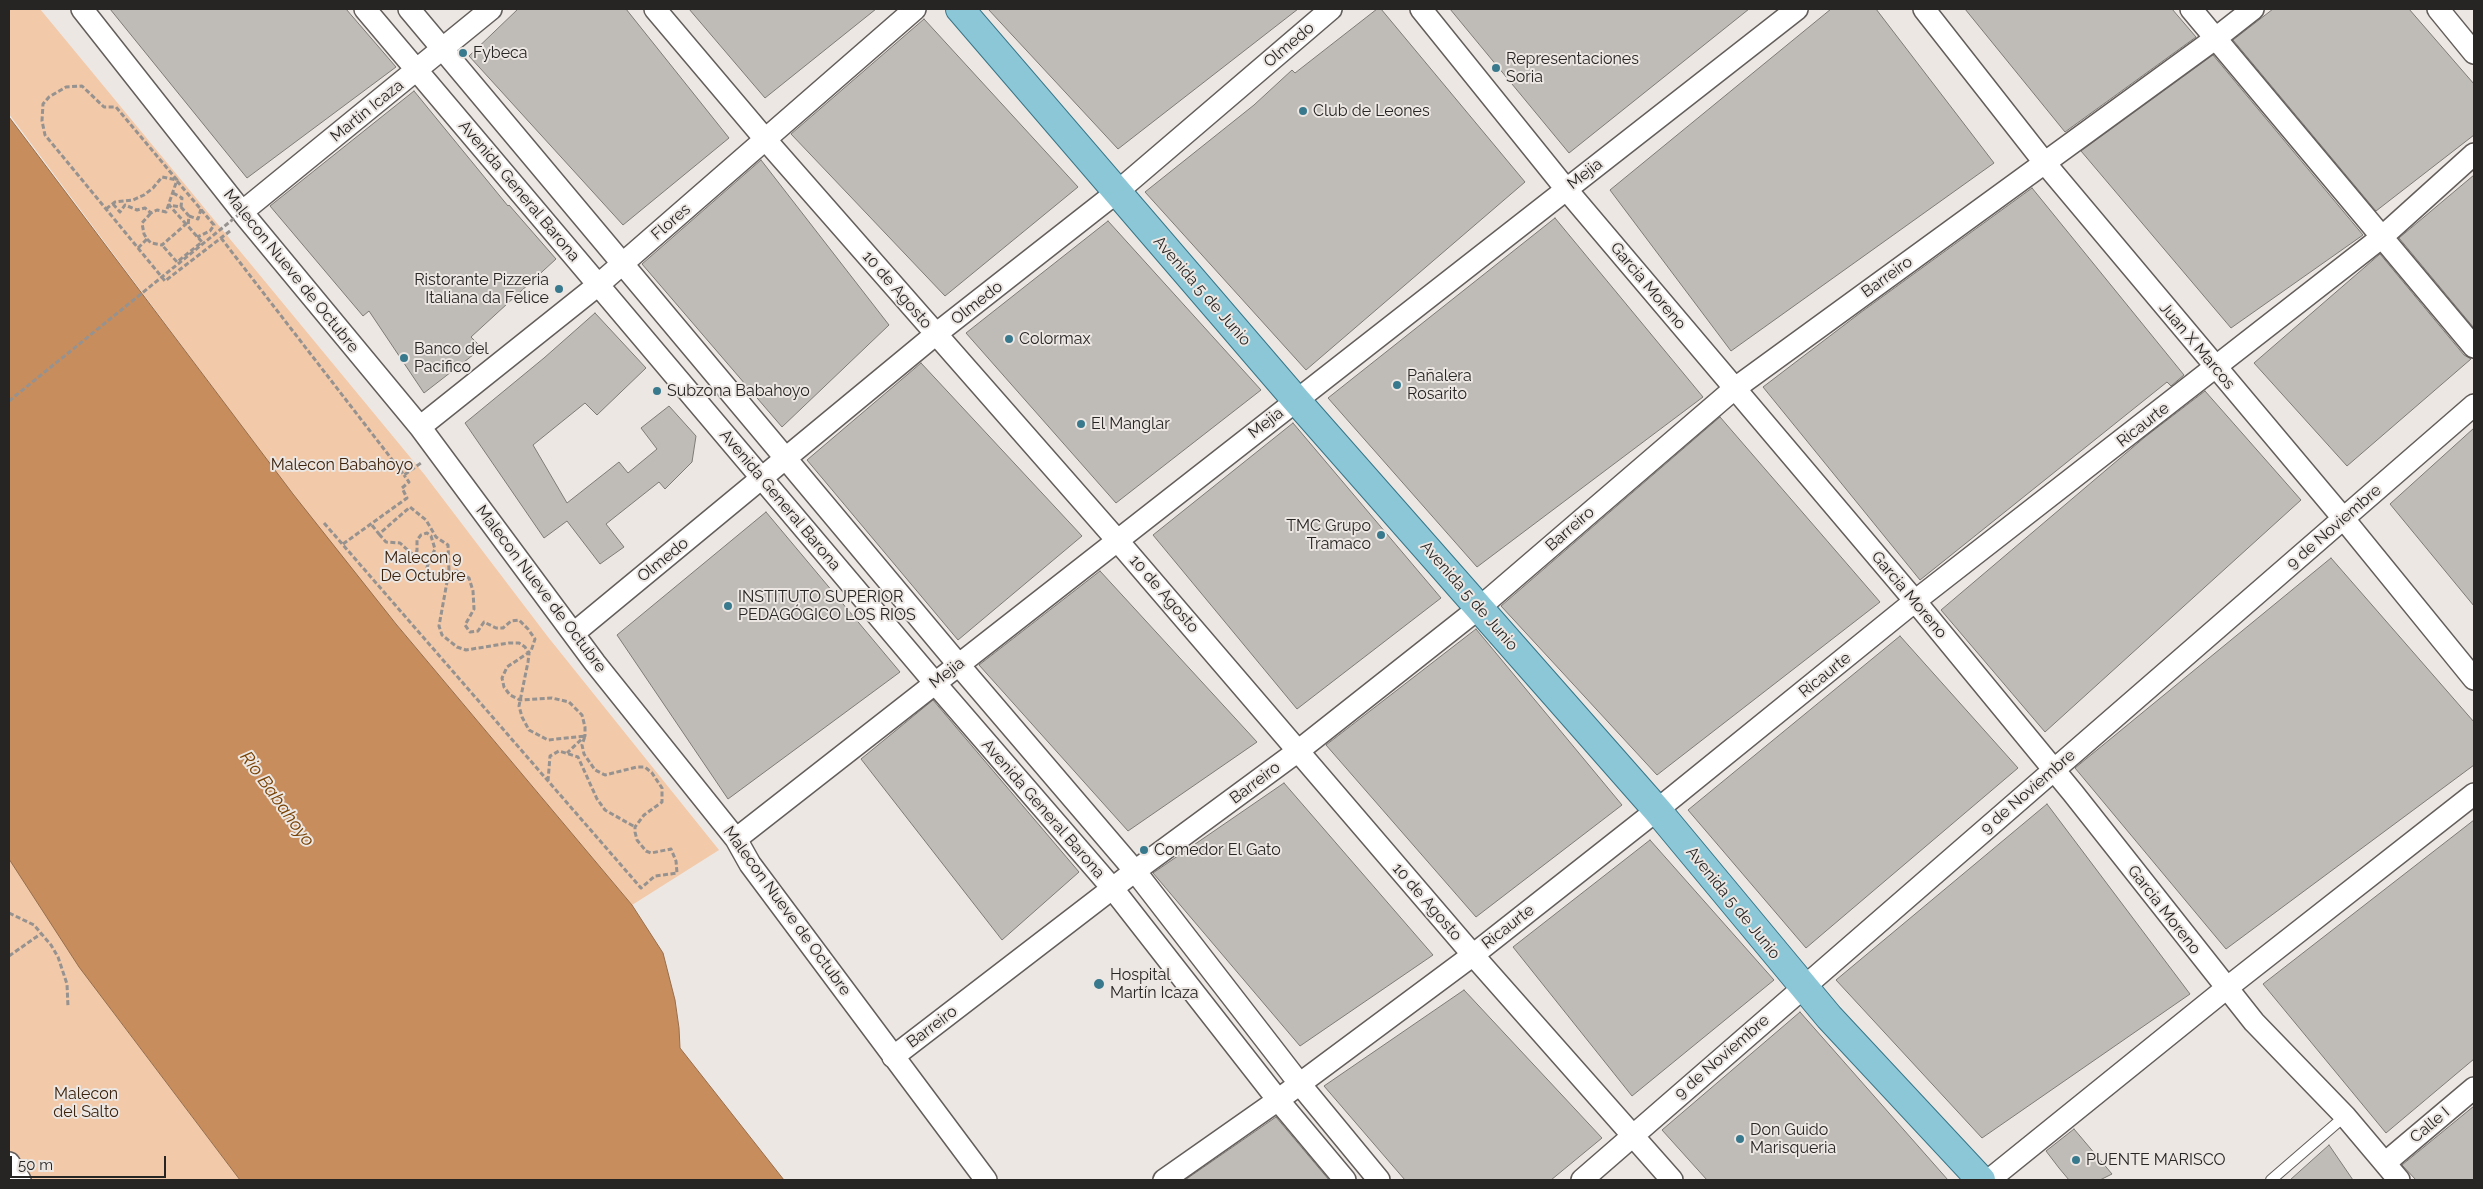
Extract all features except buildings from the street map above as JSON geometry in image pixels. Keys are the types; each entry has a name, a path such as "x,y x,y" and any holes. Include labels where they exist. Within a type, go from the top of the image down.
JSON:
{"main road":[{"name":"Avenida 5 de Junio","path":"960,9 1296,400 1657,810 1802,987 1981,1180"}],"street":[{"name":"Malecon Nueve de Octubre","path":"82,9 244,215 420,427 595,662 736,839 750,864 986,1180"},
{"name":"Avenida General Barona","path":"365,9 934,682 1113,890 1278,1100 1345,1180"},
{"name":"Avenida General Barona","path":"409,9 958,664 1135,871 1299,1082 1379,1180"},
{"name":"Martin Icaza","path":"244,215 491,9"},
{"name":"10 de Agosto","path":"655,9 765,139 1117,540 1473,955 1672,1180"},
{"name":"Flores","path":"420,427 598,285 915,9"},
{"name":"Olmedo","path":"574,633 936,334 1117,192 1331,9"},
{"name":"Garcia Moreno","path":"1421,9 1566,189 1915,602 2053,770 2254,1022 2345,1116 2398,1180"},
{"name":"Mejia","path":"736,839 934,682 1797,9"},
{"name":"Juan X Marcos","path":"1924,9 2044,162 2343,518 2474,679"},
{"path":"2191,9 2474,347"},
{"name":"Barreiro","path":"893,1057 1113,890 1135,871 1298,751 1479,608 1734,389 2216,38 2252,9"},
{"path":"2438,9 2474,53"},
{"name":"Ricaurte","path":"1164,1180 1278,1100 1299,1082 1473,955 1657,810 1915,602 2216,369 2382,237 2474,154"},
{"name":"9 de Noviembre","path":"1582,1180 2474,405"},
{"path":"1989,1180 2228,987 2474,794"},
{"name":"Calle I","path":"2385,1163 2474,1088"},
{"path":"9,1163 20,1180"}],"lane":[{"path":"2271,1180 2345,1116"}],"path":[{"path":"197,236 210,231 214,225 116,107 104,107 82,86 66,87 49,97 44,104 43,129 45,135 165,281 221,238 244,215"},
{"path":"106,209 113,204 144,195 162,177 177,180"},
{"path":"177,180 166,212 157,210 151,213 142,223 144,234 151,243 162,244 187,226 189,216"},
{"path":"173,193 182,198 191,196"},
{"path":"181,207 182,198"},
{"path":"113,204 120,212 125,205 137,210 145,208 151,213"},
{"path":"169,205 181,207 189,216 198,219 201,210"},
{"path":"162,244 177,262 202,242 169,205"},
{"path":"9,401 244,215"},
{"path":"221,238 409,482 402,488 407,498 343,544"},
{"path":"138,248 147,239"},
{"path":"404,475 437,451"},
{"path":"379,534 410,507 426,520 436,537 448,545 449,571 439,626 442,635 457,648 466,650 519,643 526,648 529,654"},
{"path":"324,523 641,888 654,876 677,873 676,861 671,849 651,853 646,851 637,840 636,827 644,814 662,802 662,788 652,773 645,767 637,767 605,775 595,770 584,754 582,745 585,728 582,715 569,702 552,698 520,700 510,696 504,687 502,678 507,667 521,656 529,654"},
{"path":"372,524 386,542 400,543 412,554 417,551 417,540 427,533 431,536 435,549 426,571 430,575 449,571 463,573 469,578 473,591 474,608 465,626 470,632 478,631 484,622 496,628 503,628 511,621 519,620 535,640 529,654 520,700 522,717 529,730 548,740 584,736"},
{"path":"567,753 584,736"},
{"path":"548,781 550,756 559,751 578,758 597,799 605,810 636,827"},
{"path":"9,913 34,925 42,933 58,957 67,984 68,1007"},
{"path":"9,956 42,933"}],"green space":[{"path":"9,9 40,9 424,474 548,637 719,850 632,905 335,551 9,114"},
{"name":"Malecon del Salto","path":"9,854 112,1011 240,1180 23,1180 9,1160"}],"water":[{"name":"Rio Babahoyo","path":"9,117 293,494 396,624 632,905 663,953 675,1000 680,1048 784,1180 240,1180 79,967 9,859"}],"place":[{"name":"Fybeca","path":"463,53"},
{"name":"Representaciones Soria","path":"1496,68"},
{"name":"Club de Leones","path":"1303,111"},
{"name":"Ristorante Pizzeria Italiana da Felice","path":"559,289"},
{"name":"Colormax","path":"1009,339"},
{"name":"Banco del Pacifico","path":"404,358"},
{"name":"Pañalera Rosarito","path":"1397,385"},
{"name":"Subzona Babahoyo","path":"657,391"},
{"name":"El Manglar","path":"1081,424"},
{"name":"TMC Grupo Tramaco","path":"1381,535"},
{"name":"INSTITUTO SUPERIOR PEDAGÓGICO LOS RIOS","path":"728,606"},
{"name":"Comedor El Gato","path":"1144,850"},
{"name":"Hospital Martín Icaza","path":"1099,984"},
{"name":"Don Guido Marisqueria","path":"1740,1139"},
{"name":"PUENTE MARISCO","path":"2076,1160"}],"park label":[{"name":"Malecon Babahoyo","path":"342,465"},
{"name":"Malecon 9 De Octubre","path":"423,567"}]}
